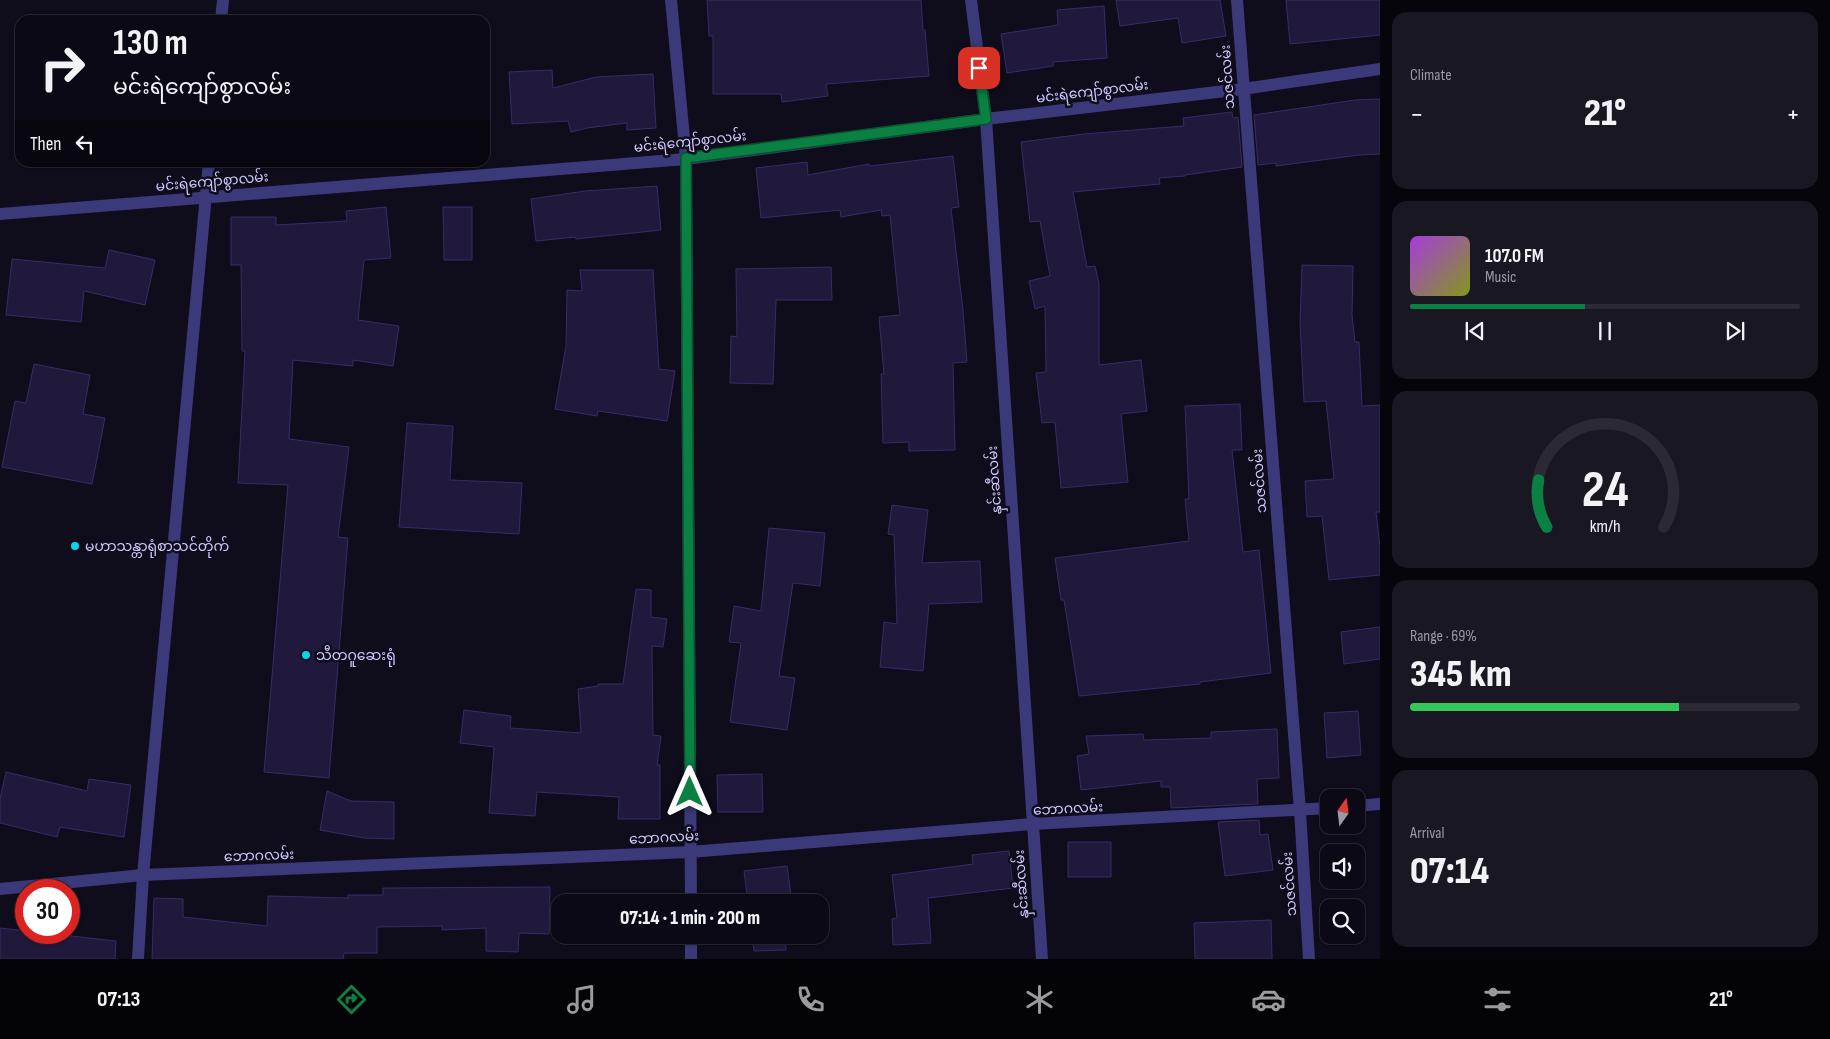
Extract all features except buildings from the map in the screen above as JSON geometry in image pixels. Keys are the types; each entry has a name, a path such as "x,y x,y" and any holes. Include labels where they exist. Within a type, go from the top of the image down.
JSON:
{"street":[{"path":"222,15 223,0"},
{"path":"671,0 686,158 691,894"},
{"name":"နှင်းဆီလမ်း","path":"971,0 986,119 1042,959"},
{"name":"သဇင်လမ်း","path":"1237,0 1300,811 1309,959"},
{"name":"မင်းရဲကျော်စွာလမ်း","path":"0,214 686,158 986,119 1243,89 1380,69"},
{"path":"138,959 142,875 209,167"},
{"path":"1365,805 1380,804"},
{"name":"ဘောဂလမ်း","path":"0,889 142,875 690,852 1032,824 1320,809"},
{"path":"691,944 691,959"}],"place":[{"name":"မဟာသန္တာရုံစာသင်တိုက်","path":"75,546"},
{"name":"သီတဂူဆေးရုံ","path":"306,655"}],"route":[{"path":"690,792 686,158 986,119 979,68"}]}
